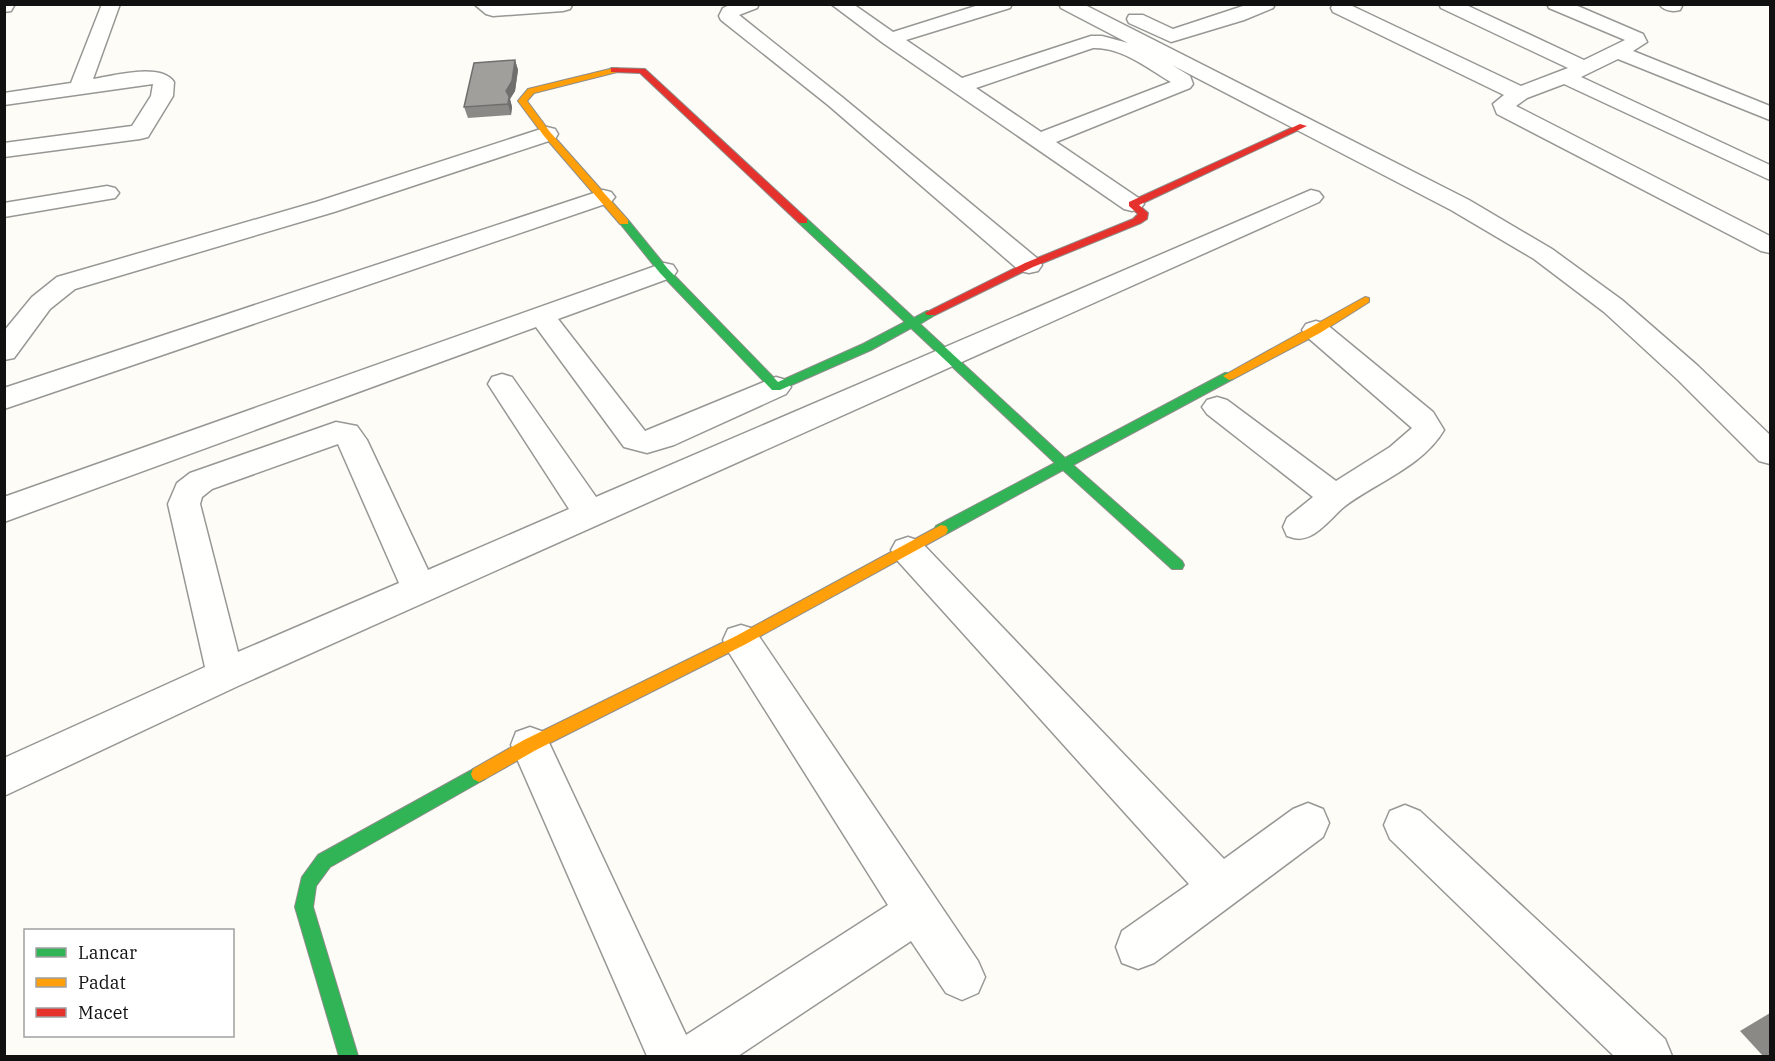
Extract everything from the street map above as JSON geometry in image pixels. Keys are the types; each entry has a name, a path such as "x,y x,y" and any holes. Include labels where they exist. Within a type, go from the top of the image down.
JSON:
{"street":[{"path":"79,88 111,4"},
{"path":"483,4 493,10 563,5"},
{"path":"750,4 730,12 728,16 835,101 1029,266"},
{"path":"541,315 635,440 646,442 663,437 867,347 1029,266 1143,217 1143,213 1132,204 840,4"},
{"path":"890,39 1003,4"},
{"path":"1068,4 1460,205 1543,254 1613,306 1688,373 1770,453"},
{"path":"1109,4 1168,36 1237,16 1266,4"},
{"path":"1216,4 1237,16"},
{"path":"1448,4 1770,173"},
{"path":"1556,4 1636,38 1638,42 1520,94 1504,104 1505,109 1770,246"},
{"path":"1340,8 1520,94"},
{"path":"960,86 1091,42 1104,40 1184,80 1184,84 1173,89 1040,140"},
{"path":"1617,52 1770,114"},
{"path":"776,387 664,271 524,106 522,101 525,95 531,91 619,69 642,71 1063,463 1177,565"},
{"path":"4,99 141,78 157,78 164,82 162,96 140,132 4,150"},
{"path":"1132,204 1304,126"},
{"path":"4,351 41,303 66,283 325,207 547,134"},
{"path":"4,210 107,193"},
{"path":"4,399 603,197"},
{"path":"4,778 225,675 950,358 1311,197"},
{"path":"4,510 664,271"},
{"path":"348,1056 304,907 308,883 324,861 530,745 741,640 909,550 1063,463 1316,330 1365,300"},
{"path":"1299,526 1335,497 1401,455 1429,430 1422,419 1316,330"},
{"path":"502,384 591,514"},
{"path":"1217,407 1335,497"},
{"path":"225,675 184,504 188,491 201,481 336,433 346,434 352,440 420,591"},
{"path":"909,550 1221,887"},
{"path":"741,640 916,912 962,977"},
{"path":"530,745 671,1056"},
{"path":"1138,948 1308,823"},
{"path":"1405,825 1648,1056"},
{"path":"697,1056 916,912"}],"building":[{"path":"515,60 512,81 506,91 509,96 508,104 464,107 474,63"}],"traffic: fast":[{"path":"803,221 1063,463 1177,565"},
{"path":"624,222 664,271 776,387 867,347 931,313"},
{"path":"941,530 1229,376"},
{"path":"348,1056 304,907 308,883 324,861 479,774"}],"traffic: slow":[{"path":"614,70 531,91 522,101 547,134 624,222"},
{"path":"1229,376 1316,330 1365,300"},
{"path":"479,774 530,745 741,640 941,530"}],"traffic: jam":[{"path":"614,70 642,71 803,221"},
{"path":"931,313 1029,265 1137,221 1143,217 1143,213 1132,204 1303,126"}]}
